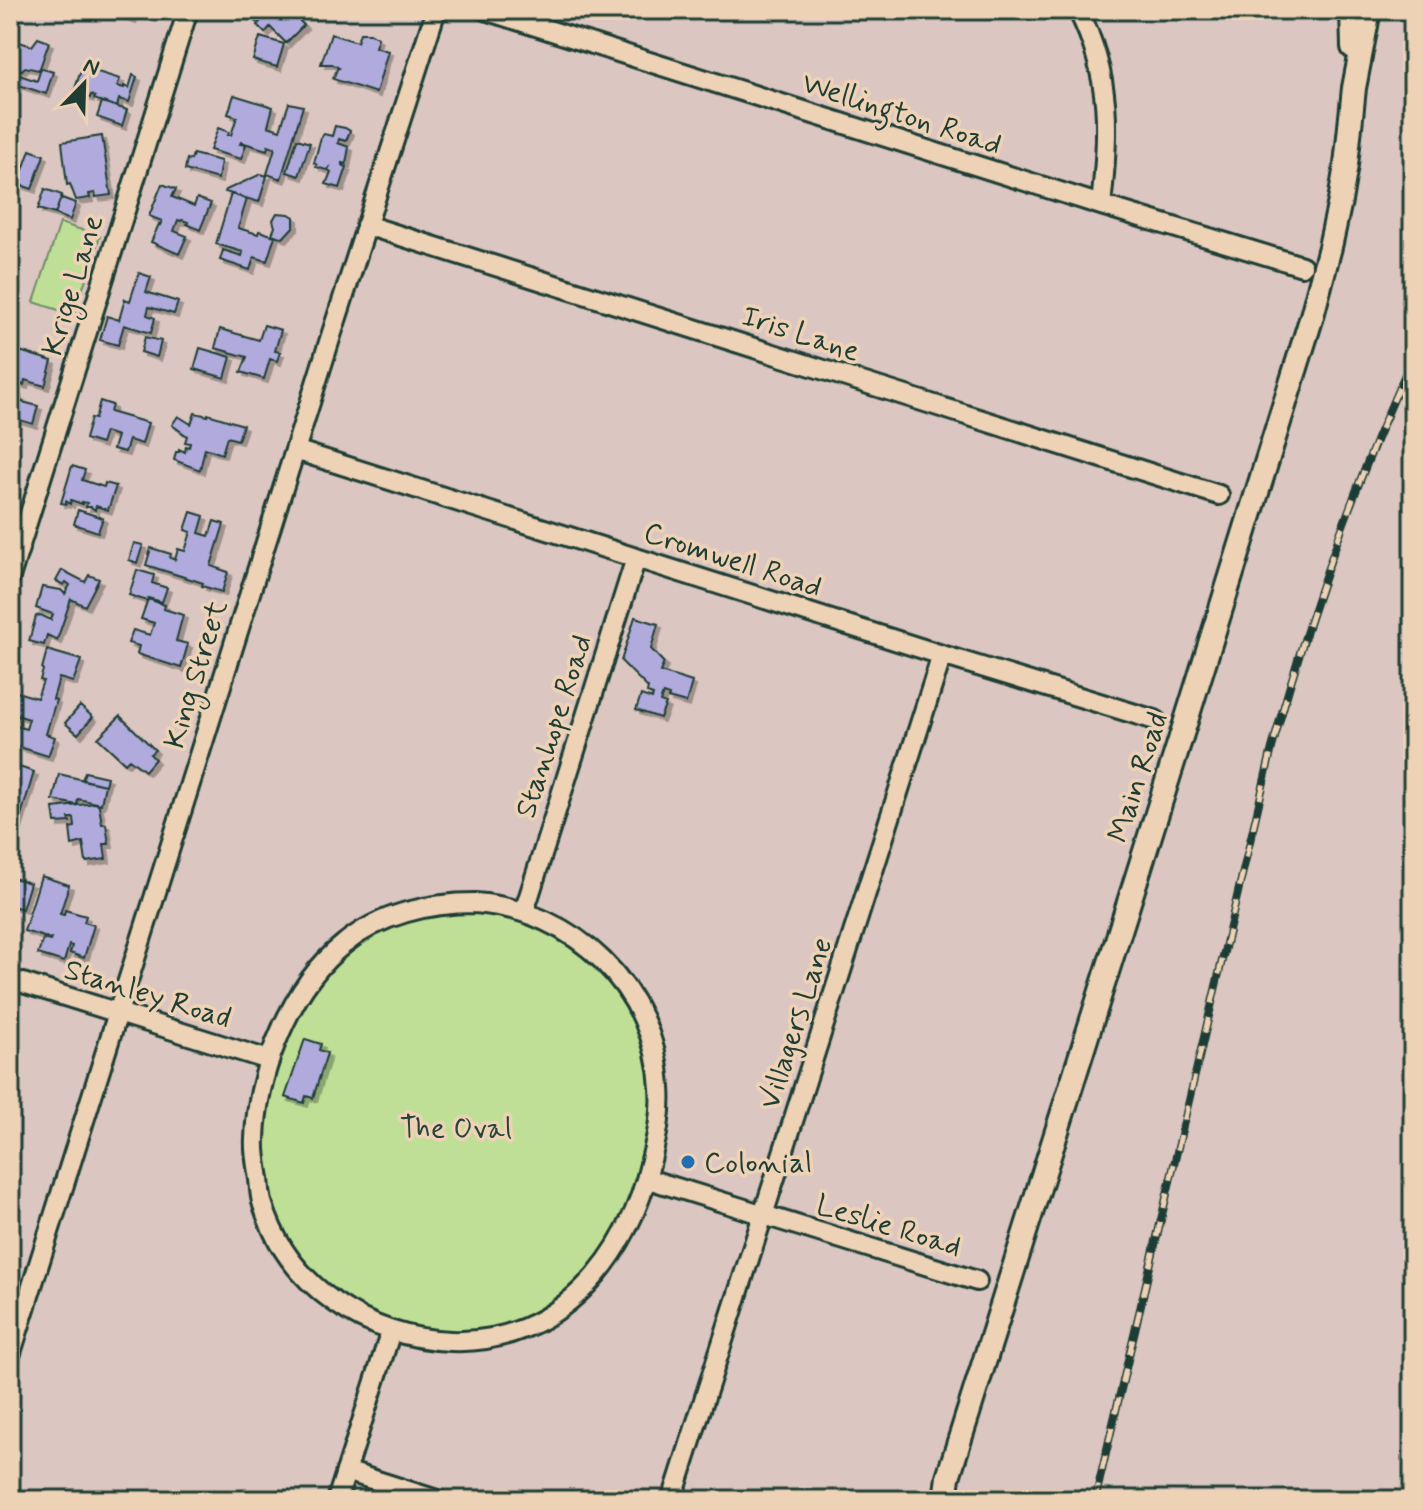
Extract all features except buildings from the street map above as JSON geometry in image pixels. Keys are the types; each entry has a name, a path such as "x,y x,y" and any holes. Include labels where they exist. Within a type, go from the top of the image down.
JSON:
{"main road":[{"name":"Main Road","path":"1352,10 1354,88"},
{"name":"Main Road","path":"945,1500 948,1477 1312,316 1340,201 1354,88 1369,10"},
{"name":"Main Road","path":"936,1500 948,1477"}],"street":[{"name":"Krige Lane","path":"10,577 188,10"},
{"name":"King Street","path":"10,1356 436,10"},
{"name":"Wellington Road","path":"485,10 1302,266"},
{"path":"1078,10 1093,42 1107,118 1101,205"},
{"name":"Iris Lane","path":"366,225 1219,495"},
{"name":"Cromwell Road","path":"295,450 1155,720"},
{"name":"Stanhope Road","path":"524,912 636,558"},
{"name":"Villagers Lane","path":"672,1500 942,655"},
{"path":"443,904 490,904 524,912 555,925 585,944 610,967 641,1011 656,1054 660,1086 659,1126 648,1179 629,1227 608,1262 571,1299 540,1320 504,1335 456,1341 391,1331 349,1313 316,1287 287,1252 264,1209 255,1137 269,1060 287,1017 310,979 341,946 370,927 415,910 443,904"},
{"name":"Stanley Road","path":"10,979 269,1060"},
{"name":"Leslie Road","path":"648,1179 977,1281"},
{"path":"337,1500 391,1331"},
{"path":"346,1471 437,1500"}],"green space":[{"path":"60,223 100,236 74,315 34,302"},
{"name":"The Oval","path":"474,909 522,918 566,940 606,973 631,1007 651,1055 654,1096 645,1184 592,1277 506,1334 447,1340 350,1315 283,1253 254,1139 282,1028 345,941 428,911"}],"railway":[{"path":"1095,1500 1272,748 1334,550 1371,452 1413,357"}],"place":[{"name":"Colonial","path":"688,1162"}]}
